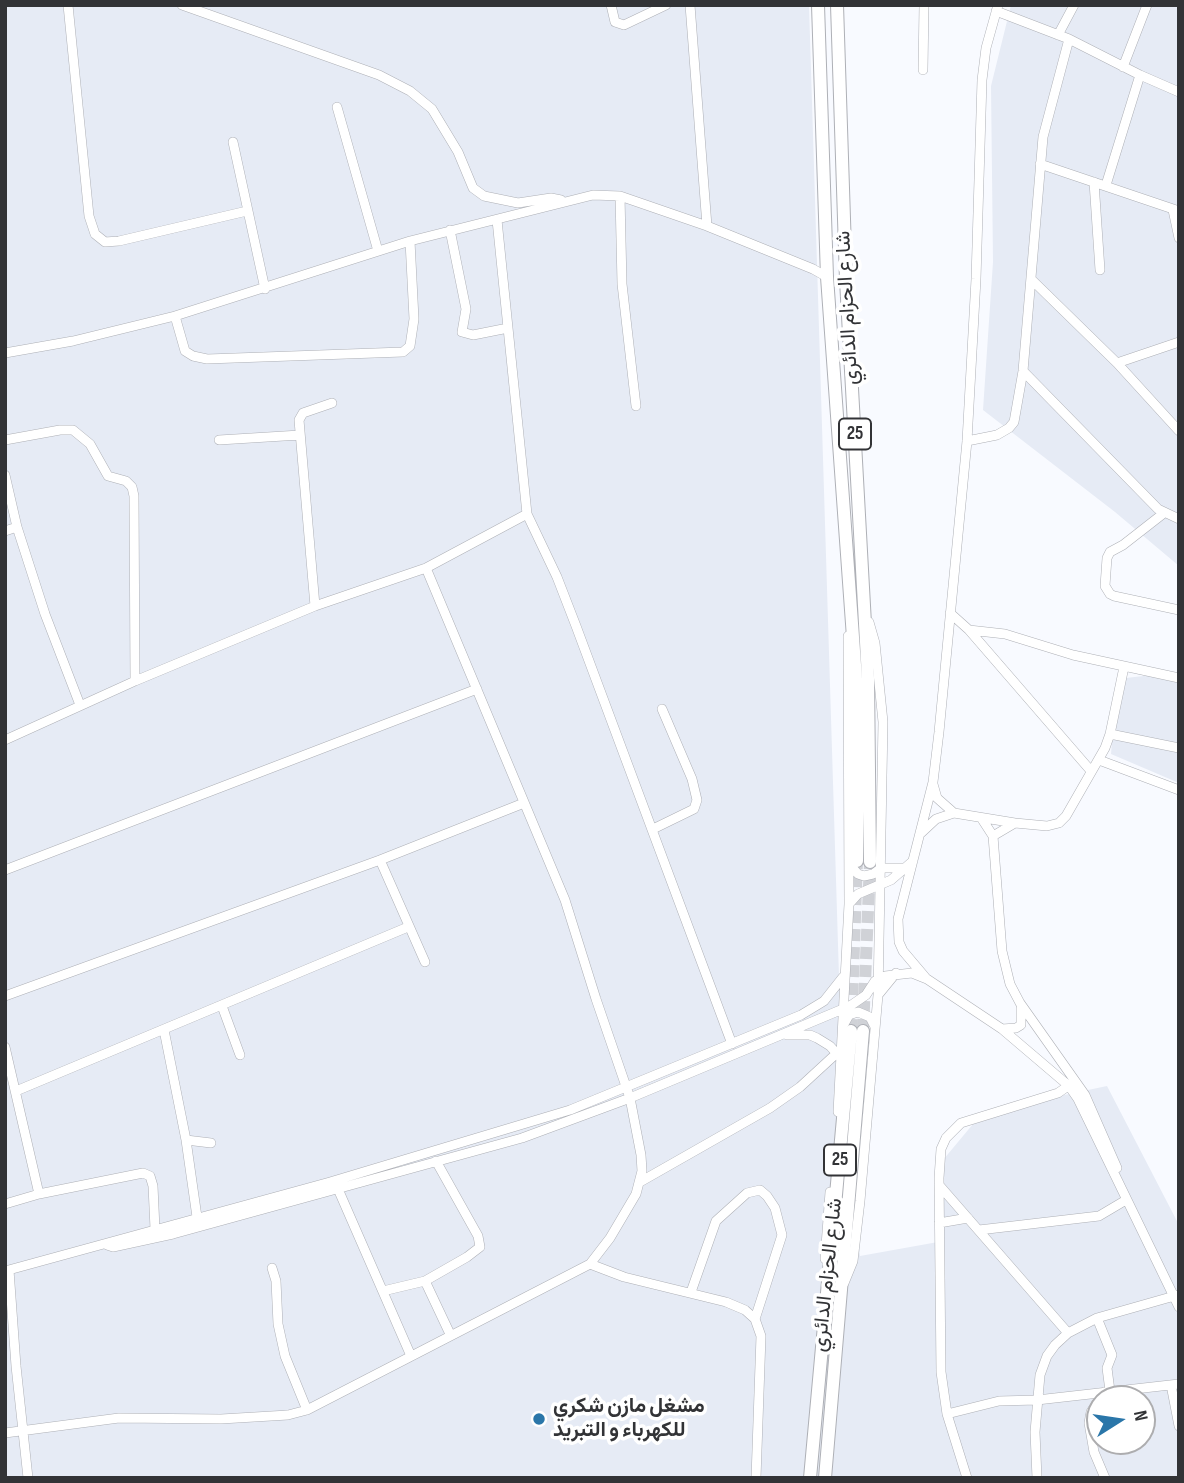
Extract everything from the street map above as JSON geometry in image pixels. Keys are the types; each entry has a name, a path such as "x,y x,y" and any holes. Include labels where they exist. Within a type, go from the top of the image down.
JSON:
{"highway":[{"name":"شارع الحزام الدائري","path":"818,5 827,277 856,679 864,864"},
{"name":"شارع الحزام الدائري","path":"836,5 846,280 870,744 864,864"},
{"name":"شارع الحزام الدائري","path":"825,1478 843,1288 858,1029"},
{"name":"شارع الحزام الدائري","path":"810,1478 828,1288 858,1029"}],"street":[{"path":"68,5 89,216 95,234 105,242 118,242 247,211"},
{"path":"181,5 379,75 410,91 432,109 458,152 473,188 484,196 518,203 551,198 563,201"},
{"path":"611,5 615,22 624,25 666,5"},
{"path":"690,5 707,226"},
{"path":"923,70 924,5"},
{"path":"1058,35 1074,5"},
{"path":"1123,67 1147,5"},
{"path":"1177,1296 1126,1200 1072,1083 1002,1030 927,979 903,951 898,919 933,782 967,441 976,279 982,80 986,48 997,8 1179,92"},
{"path":"967,441 997,435 1014,422 1023,371 1043,137 1069,39"},
{"path":"1106,186 1140,75"},
{"path":"337,107 378,251"},
{"path":"233,142 265,289"},
{"path":"1040,164 1176,211 1179,238"},
{"path":"1094,182 1100,270"},
{"path":"5,353 73,341 176,316 410,241 593,195 620,196 707,226 827,277"},
{"path":"620,196 622,284 636,406"},
{"path":"497,220 527,514 557,577 732,1044"},
{"path":"450,230 466,309 462,332 473,335 508,328"},
{"path":"176,316 185,351 206,359 403,352 410,346 414,319 410,241"},
{"path":"1032,280 1117,363 1179,430"},
{"path":"1117,363 1179,342"},
{"path":"1023,371 1164,513 1179,519"},
{"path":"315,607 299,420 303,413 332,403"},
{"path":"5,440 60,429 72,430 90,444 108,476 126,481 132,487 135,681"},
{"path":"219,440 300,435"},
{"path":"5,475 16,527 45,614 80,705"},
{"path":"1164,513 1110,552 1105,586 1114,596 1179,610"},
{"path":"5,740 135,681 315,607 426,568 527,514"},
{"path":"5,531 16,527"},
{"path":"5,1433 119,1418 221,1419 288,1415 307,1410 590,1264 610,1238 636,1194 640,1182 641,1155 630,1098 565,900 426,568"},
{"path":"950,613 969,630 1091,771"},
{"path":"969,630 1005,634 1073,655 1179,678"},
{"path":"933,782 937,798 954,813 1015,823 1059,823 1066,816 1099,760 1110,734 1124,667"},
{"path":"5,870 477,689"},
{"path":"653,829 694,809 697,800 692,779 662,709"},
{"path":"1110,734 1179,748"},
{"path":"1099,760 1179,790"},
{"path":"5,996 380,860 524,803"},
{"path":"919,836 936,819 954,813"},
{"path":"982,819 993,836 1005,970 1020,1003 1072,1083 1090,1105 1177,1296 1179,1307"},
{"path":"993,836 1015,823"},
{"path":"380,860 425,962"},
{"path":"849,904 858,894 896,877 913,861"},
{"path":"864,864 904,868"},
{"path":"864,864 881,885 878,995"},
{"path":"858,1029 843,1008 844,976 849,904 864,864"},
{"path":"16,1091 408,927"},
{"path":"27,1478 24,1430 10,1367 7,1271 518,1128 570,1110 732,1044 778,1035 861,999 878,979 896,974 912,974 927,979"},
{"path":"640,1182 770,1108 839,1056 878,995 896,974"},
{"path":"107,1245 113,1247 173,1234 522,1138 630,1098 750,1042 814,1008 832,993 844,976"},
{"path":"1002,1030 1021,1025 1020,1003"},
{"path":"222,1006 240,1055"},
{"path":"164,1030 173,1065 197,1217"},
{"path":"778,1035 810,1035 824,1041 839,1056 825,1243 828,1288"},
{"path":"5,1047 39,1194"},
{"path":"967,1478 947,1414 941,1371 941,1149 953,1129 961,1123 1052,1095 1072,1083"},
{"path":"186,1140 211,1143"},
{"path":"383,1291 425,1281 480,1247 478,1236 436,1161"},
{"path":"5,1204 136,1172 150,1176 155,1229"},
{"path":"939,1185 1068,1333"},
{"path":"338,1189 411,1356"},
{"path":"691,1292 716,1221 747,1193 760,1191 775,1208 782,1230 755,1319"},
{"path":"979,1230 1098,1216 1126,1200"},
{"path":"939,1223 968,1218"},
{"path":"590,1264 624,1277 691,1292 739,1307 755,1319 761,1336 756,1478"},
{"path":"272,1268 276,1281 278,1324 285,1356 307,1410"},
{"path":"425,1281 450,1334"},
{"path":"1037,1478 1037,1401 1040,1375 1047,1356 1068,1333 1097,1318 1177,1296"},
{"path":"1097,1318 1112,1355 1107,1368 1107,1385"},
{"path":"1156,1386 1175,1384 1179,1426"},
{"path":"947,1414 999,1401 1037,1401 1086,1394"},
{"path":"1095,1455 1105,1478"}],"shaded area":[{"path":"5,5 809,5 840,1009 860,1256 938,1242 943,1160 983,1112 1107,1086 1179,1225 1179,1478 5,1478"},
{"path":"1011,5 1179,5 1179,566 1115,512 983,410 993,262 991,86"},
{"path":"1179,672 1179,783 1111,754 1117,679"}],"tunnel":[{"path":"851,1031 857,861"},
{"path":"863,1031 870,862"}],"place":[{"name":"مشغل مازن شكري للكهرباء و التبريد","path":"539,1419"}]}
